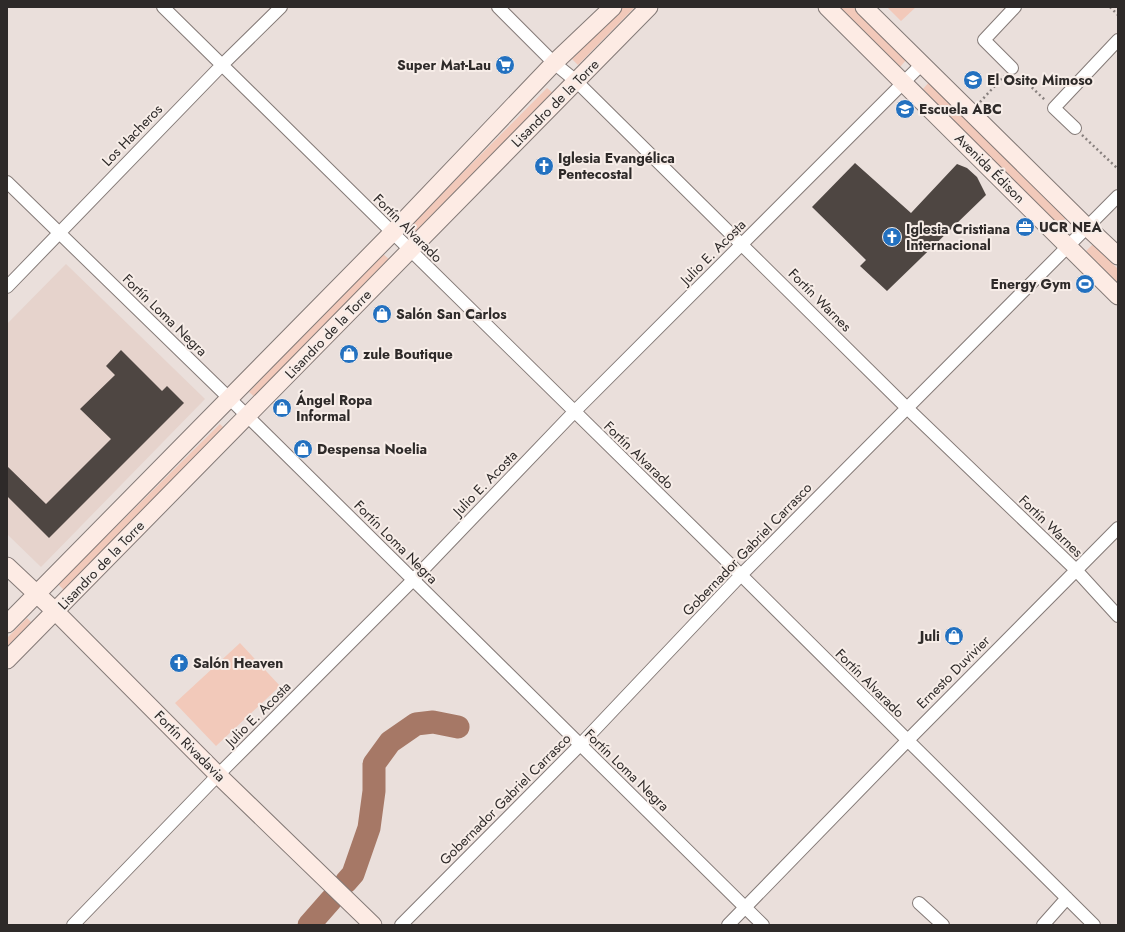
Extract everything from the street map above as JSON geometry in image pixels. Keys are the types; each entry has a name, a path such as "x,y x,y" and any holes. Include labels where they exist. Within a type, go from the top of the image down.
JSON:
{"main road":[{"name":"Lisandro de la Torre","path":"7,624 392,233 554,63 613,7"},
{"name":"Lisandro de la Torre","path":"7,660 56,612 649,7"},
{"name":"Avenida Édison","path":"827,7 1118,296"},
{"name":"Avenida Édison","path":"864,7 1087,228 1118,256"},
{"name":"Fortín Rivadavia","path":"7,566 56,612 218,775 373,925"}],"street":[{"name":"Fortín Alvarado","path":"163,7 741,575 1094,925"},
{"name":"Los Hacheros","path":"7,287 222,65 281,7"},
{"name":"Fortín Warnes","path":"498,7 554,63 576,81 907,408 1076,570 1118,616"},
{"path":"1012,68 984,40 1015,7"},
{"path":"1075,128 1054,108 1118,40"},
{"name":"Julio E. Acosta","path":"73,925 218,775 413,580 574,412 902,82 922,64"},
{"name":"Fortín Loma Negra","path":"7,182 248,416 764,925"},
{"name":"Gobernador Gabriel Carrasco","path":"401,925 580,745 741,575 1118,196"},
{"name":"Ernesto Duvivier","path":"728,925 907,740 1118,528"},
{"path":"1043,925 1067,898"},
{"path":"919,903 943,925"}],"path":[{"path":"1110,7 1118,15"},
{"path":"970,112 1012,68 1054,108"},
{"path":"1075,128 1118,169"}],"shaded area":[{"path":"623,7 635,7 578,65 572,59"},
{"path":"838,7 853,7 907,59 900,67"},
{"path":"887,7 916,7 901,21"},
{"path":"930,81 1066,218 1058,226 923,89"},
{"path":"547,88 554,94 416,232 410,226"},
{"path":"1093,244 1118,269 1118,284 1086,251"},
{"path":"382,253 390,260 257,399 249,392"},
{"path":"66,264 205,399 41,567 7,534 7,324"},
{"path":"220,424 225,429 64,590 58,584"},
{"path":"27,618 32,623 7,647 7,638"},
{"path":"240,643 280,686 216,746 175,703"}],"building":[{"name":"Iglesia Cristiana Internacional","path":"855,163 911,213 957,164 967,168 977,177 986,195 887,291 860,266 866,260 812,207"},
{"path":"121,350 162,391 167,386 184,403 49,538 7,496 7,466 46,504 111,439 80,409 115,375 106,366"}],"waterway":[{"path":"346,882 353,874 369,828 374,791 374,764 390,742 416,724 433,722 458,727"},
{"path":"309,925 331,900"}],"place":[{"name":"Super Mat-Lau","path":"505,65"},
{"name":"El Osito Mimoso","path":"973,80"},
{"name":"Escuela ABC","path":"905,109"},
{"name":"Iglesia Evangélica Pentecostal","path":"544,166"},
{"name":"UCR NEA","path":"1025,227"},
{"name":"Iglesia Cristiana Internacional","path":"892,237"},
{"name":"Energy Gym","path":"1085,284"},
{"name":"Salón San Carlos","path":"382,314"},
{"name":"zule Boutique","path":"349,354"},
{"name":"Ángel Ropa Informal","path":"282,408"},
{"name":"Despensa Noelia","path":"303,449"},
{"name":"Juli","path":"954,636"},
{"name":"Salón Heaven","path":"179,663"}]}
